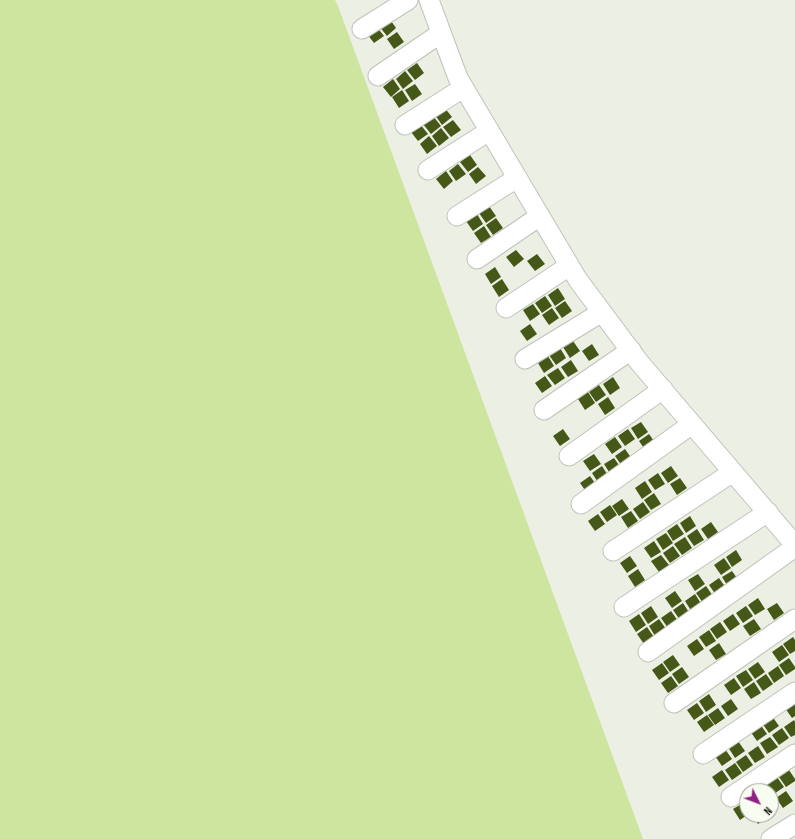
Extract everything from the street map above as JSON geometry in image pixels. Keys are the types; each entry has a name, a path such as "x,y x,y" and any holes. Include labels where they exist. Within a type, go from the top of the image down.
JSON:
{"street":[{"path":"362,29 408,0"},
{"path":"428,0 463,88 578,280 631,350 795,546 648,652"},
{"path":"378,76 441,33"},
{"path":"405,125 463,88"},
{"path":"428,170 489,131"},
{"path":"457,216 517,178"},
{"path":"478,259 540,216"},
{"path":"506,308 570,266"},
{"path":"525,359 602,312"},
{"path":"544,410 631,350"},
{"path":"569,456 663,389"},
{"path":"581,504 692,424"},
{"path":"613,551 733,472"},
{"path":"624,607 768,512"},
{"path":"674,703 795,619"},
{"path":"704,754 795,692"},
{"path":"731,797 795,754"},
{"path":"771,839 795,824"}],"green space":[{"path":"0,0 335,0 643,839 0,839"}],"building":[{"path":"389,18 396,28 387,36 379,26"},
{"path":"376,26 384,36 374,43 367,34"},
{"path":"397,32 404,42 394,49 387,39"},
{"path":"417,63 424,73 415,80 407,70"},
{"path":"405,71 413,81 403,89 396,79"},
{"path":"393,79 400,89 391,97 383,87"},
{"path":"415,84 422,94 412,101 405,90"},
{"path":"402,90 409,101 399,108 392,97"},
{"path":"444,107 452,117 442,125 435,115"},
{"path":"433,116 441,126 431,134 423,124"},
{"path":"453,120 461,130 451,137 443,127"},
{"path":"420,124 428,134 418,141 411,132"},
{"path":"441,128 449,138 439,146 432,136"},
{"path":"429,136 437,146 427,154 420,144"},
{"path":"470,155 477,165 468,172 460,162"},
{"path":"458,164 466,174 456,181 449,171"},
{"path":"478,167 486,176 476,184 469,174"},
{"path":"446,171 453,181 444,189 436,179"},
{"path":"489,206 496,216 486,223 479,213"},
{"path":"477,214 483,224 473,231 466,221"},
{"path":"496,218 503,228 493,235 486,225"},
{"path":"484,226 491,237 481,243 474,233"},
{"path":"516,250 524,259 514,267 506,257"},
{"path":"537,254 545,264 535,271 527,261"},
{"path":"495,267 501,277 491,284 485,274"},
{"path":"502,279 509,290 499,297 492,286"},
{"path":"558,288 565,299 555,306 548,295"},
{"path":"545,296 552,306 542,313 535,303"},
{"path":"565,301 572,311 562,318 555,308"},
{"path":"533,304 540,314 530,321 523,310"},
{"path":"552,308 559,318 549,325 542,315"},
{"path":"530,324 537,334 527,341 520,331"},
{"path":"573,341 580,351 570,358 563,347"},
{"path":"592,344 599,355 589,361 582,351"},
{"path":"560,348 566,358 556,365 549,355"},
{"path":"548,356 554,366 544,373 538,363"},
{"path":"571,360 578,371 568,377 561,367"},
{"path":"558,368 565,378 555,385 547,375"},
{"path":"545,376 552,386 542,393 535,383"},
{"path":"613,377 620,388 610,395 603,384"},
{"path":"599,385 606,395 596,402 589,392"},
{"path":"588,392 595,403 585,410 578,399"},
{"path":"608,397 615,408 605,415 598,404"},
{"path":"641,422 648,432 638,439 631,428"},
{"path":"563,429 570,439 560,446 553,436"},
{"path":"628,429 635,439 625,446 618,436"},
{"path":"649,434 656,444 646,451 639,441"},
{"path":"615,437 622,447 612,454 605,444"},
{"path":"625,449 632,459 622,466 615,456"},
{"path":"594,454 601,464 590,471 583,461"},
{"path":"614,458 621,468 611,475 604,464"},
{"path":"602,466 609,477 599,484 592,473"},
{"path":"671,466 678,476 668,483 661,473"},
{"path":"658,473 665,484 655,490 648,480"},
{"path":"590,476 597,486 587,493 580,483"},
{"path":"680,478 687,488 677,495 670,484"},
{"path":"645,481 652,492 642,499 635,488"},
{"path":"654,493 661,504 651,510 644,500"},
{"path":"622,499 629,509 619,516 612,506"},
{"path":"643,502 650,512 640,519 633,509"},
{"path":"610,505 617,515 607,522 600,512"},
{"path":"631,511 638,521 628,528 621,517"},
{"path":"598,514 605,524 595,531 588,521"},
{"path":"690,516 696,526 686,533 680,523"},
{"path":"711,522 718,532 708,539 701,529"},
{"path":"677,524 684,534 673,541 667,531"},
{"path":"697,529 704,540 694,546 687,536"},
{"path":"666,533 673,543 663,550 656,539"},
{"path":"685,537 692,548 682,555 674,544"},
{"path":"654,541 661,552 651,558 644,548"},
{"path":"673,546 680,556 670,563 663,553"},
{"path":"736,550 742,560 732,567 726,557"},
{"path":"661,555 669,565 659,572 651,561"},
{"path":"630,556 637,566 627,573 620,563"},
{"path":"724,558 731,568 721,575 714,565"},
{"path":"638,569 645,580 635,587 628,576"},
{"path":"732,571 739,581 729,588 722,577"},
{"path":"698,574 705,584 695,591 688,580"},
{"path":"719,578 726,588 716,595 709,585"},
{"path":"706,586 713,596 703,603 696,593"},
{"path":"675,591 682,601 672,608 665,598"},
{"path":"695,594 702,605 692,612 685,601"},
{"path":"758,598 765,609 755,615 748,605"},
{"path":"683,603 690,614 680,620 673,610"},
{"path":"777,603 784,613 774,620 767,609"},
{"path":"651,606 658,617 648,624 641,613"},
{"path":"746,606 753,616 743,623 736,613"},
{"path":"671,611 678,621 668,628 661,618"},
{"path":"639,614 646,625 636,632 629,621"},
{"path":"733,614 740,624 730,631 723,621"},
{"path":"659,619 666,629 655,636 649,626"},
{"path":"754,619 761,629 750,636 743,626"},
{"path":"720,622 727,632 717,639 710,629"},
{"path":"647,627 654,637 644,644 637,634"},
{"path":"709,630 716,641 706,647 699,637"},
{"path":"793,637 795,640 795,651 790,654 783,644"},
{"path":"697,639 704,649 694,656 687,646"},
{"path":"719,643 726,654 716,660 709,650"},
{"path":"782,645 789,655 779,662 772,652"},
{"path":"673,655 680,665 670,672 663,662"},
{"path":"789,658 795,669 786,675 779,665"},
{"path":"758,662 765,672 755,679 748,669"},
{"path":"662,663 669,673 659,680 652,670"},
{"path":"778,666 784,676 774,683 768,673"},
{"path":"682,667 689,677 679,684 672,674"},
{"path":"746,670 753,680 743,687 736,676"},
{"path":"766,674 773,684 763,691 756,681"},
{"path":"671,676 678,686 668,693 661,683"},
{"path":"734,678 741,688 731,695 724,685"},
{"path":"754,682 761,693 751,699 744,689"},
{"path":"709,694 716,705 706,712 699,701"},
{"path":"731,699 738,709 728,716 721,706"},
{"path":"795,701 795,716 792,718 785,708"},
{"path":"697,703 704,713 694,720 687,710"},
{"path":"718,708 725,718 715,725 708,715"},
{"path":"707,715 714,725 704,732 697,722"},
{"path":"772,716 779,726 769,733 762,723"},
{"path":"794,720 795,735 791,737 784,727"},
{"path":"760,724 767,734 757,741 750,731"},
{"path":"782,728 789,738 779,745 772,735"},
{"path":"770,737 778,747 767,754 760,743"},
{"path":"738,741 745,751 735,758 728,747"},
{"path":"758,746 765,757 755,763 748,753"},
{"path":"725,749 732,759 722,766 715,756"},
{"path":"746,755 753,765 743,772 736,762"},
{"path":"735,763 742,773 732,780 725,770"},
{"path":"722,770 729,780 719,787 712,777"},
{"path":"789,770 795,781 786,787 779,777"},
{"path":"777,777 784,787 779,790 779,783 768,783"},
{"path":"786,791 793,801 783,808 779,802 779,796"},
{"path":"739,805 739,818 733,809"}]}
